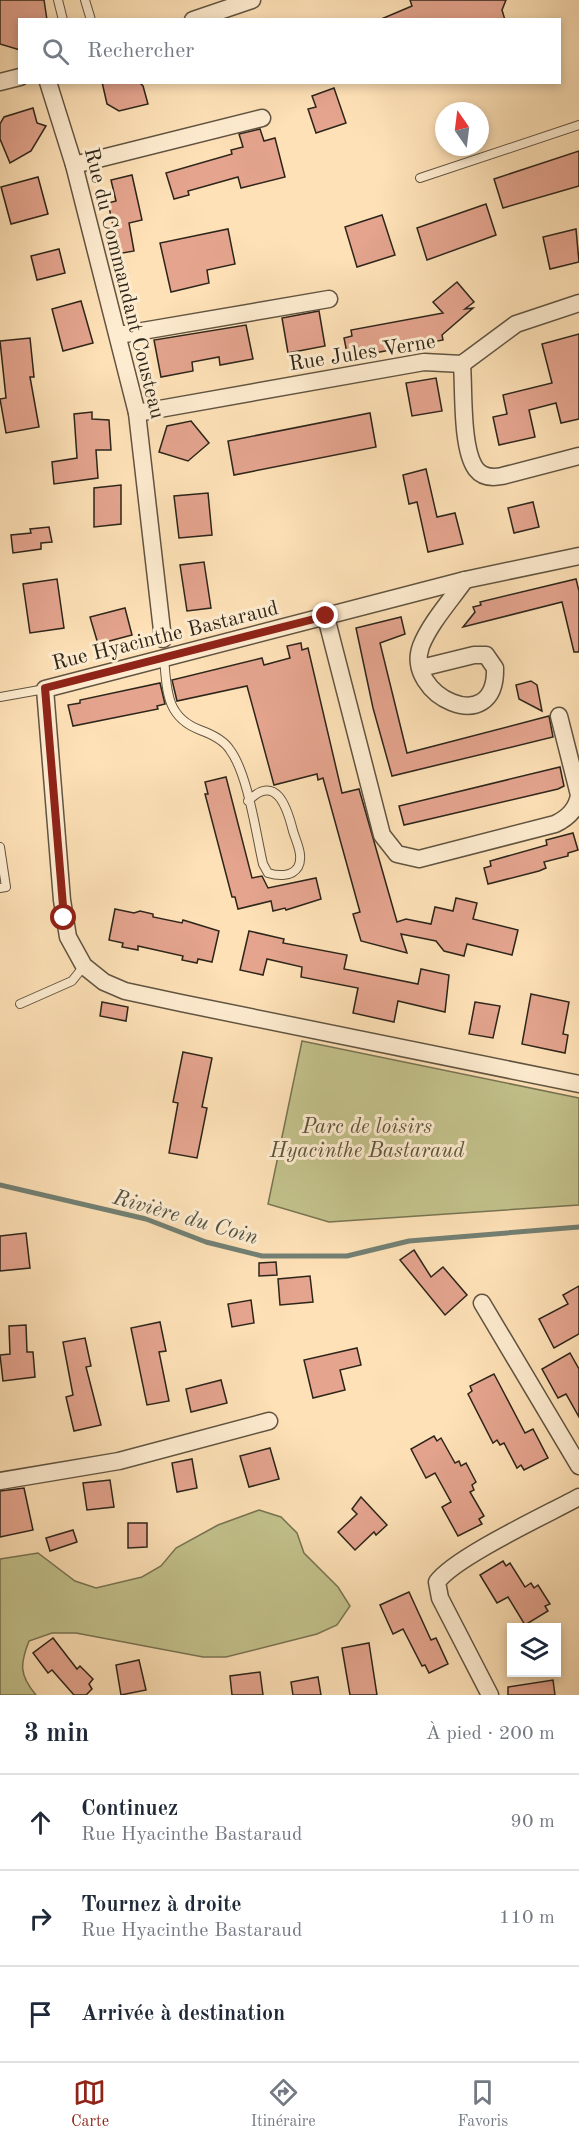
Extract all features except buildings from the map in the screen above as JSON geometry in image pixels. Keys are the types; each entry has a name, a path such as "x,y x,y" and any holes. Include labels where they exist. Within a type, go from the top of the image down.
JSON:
{"street":[{"path":"199,18 252,0"},
{"path":"0,82 18,78"},
{"name":"Rue du Commandant Cousteau","path":"49,84 74,165 137,413 163,639"},
{"path":"74,165 262,118"},
{"path":"119,335 329,299"},
{"name":"Rue Jules Verne","path":"137,413 424,362 462,364 516,324 579,303"},
{"path":"462,364 469,448 475,467 480,473 494,478 502,477 579,456"},
{"name":"Rue Hyacinthe Bastaraud","path":"579,556 465,580 45,688 62,900 68,937 84,966 104,982 125,991 579,1084"},
{"path":"421,668 419,656 422,646 465,580"},
{"path":"326,616 382,835 391,849 404,857 419,859 555,824 568,817 576,806 579,795 560,716"},
{"path":"482,1303 579,1466"},
{"path":"0,1481 119,1461 269,1421"},
{"path":"490,1695 440,1598 437,1582 450,1570 579,1497"}],"lane":[{"path":"58,0 62,18"},
{"path":"85,0 90,18"},
{"path":"420,178 579,125"},
{"path":"164,658 167,685 174,713 185,724 212,734 230,748 240,768 263,864 268,873 278,876 291,873 298,867 300,856 286,805 278,795 268,790 256,793 248,801"},
{"path":"0,697 45,688"},
{"path":"0,847 6,887 0,888"},
{"path":"20,1004 72,981 84,966"}],"green space":[{"name":"Parc de loisirs Hyacinthe Bastaraud","path":"302,1041 579,1098 579,1205 329,1222 268,1204"},
{"path":"259,1510 281,1517 297,1533 304,1553 338,1587 350,1606 337,1625 317,1634 226,1657 203,1657 76,1633 52,1633 29,1641 24,1656 24,1675 36,1695 0,1695 0,1559 38,1553 75,1581 96,1588 142,1577 161,1566 176,1548 218,1525"}],"waterway":[{"name":"Rivière du Coin","path":"0,1185 146,1219 206,1242 262,1256 347,1256 409,1241 579,1227"}],"route":[{"path":"64,918 45,688 326,616"}]}
